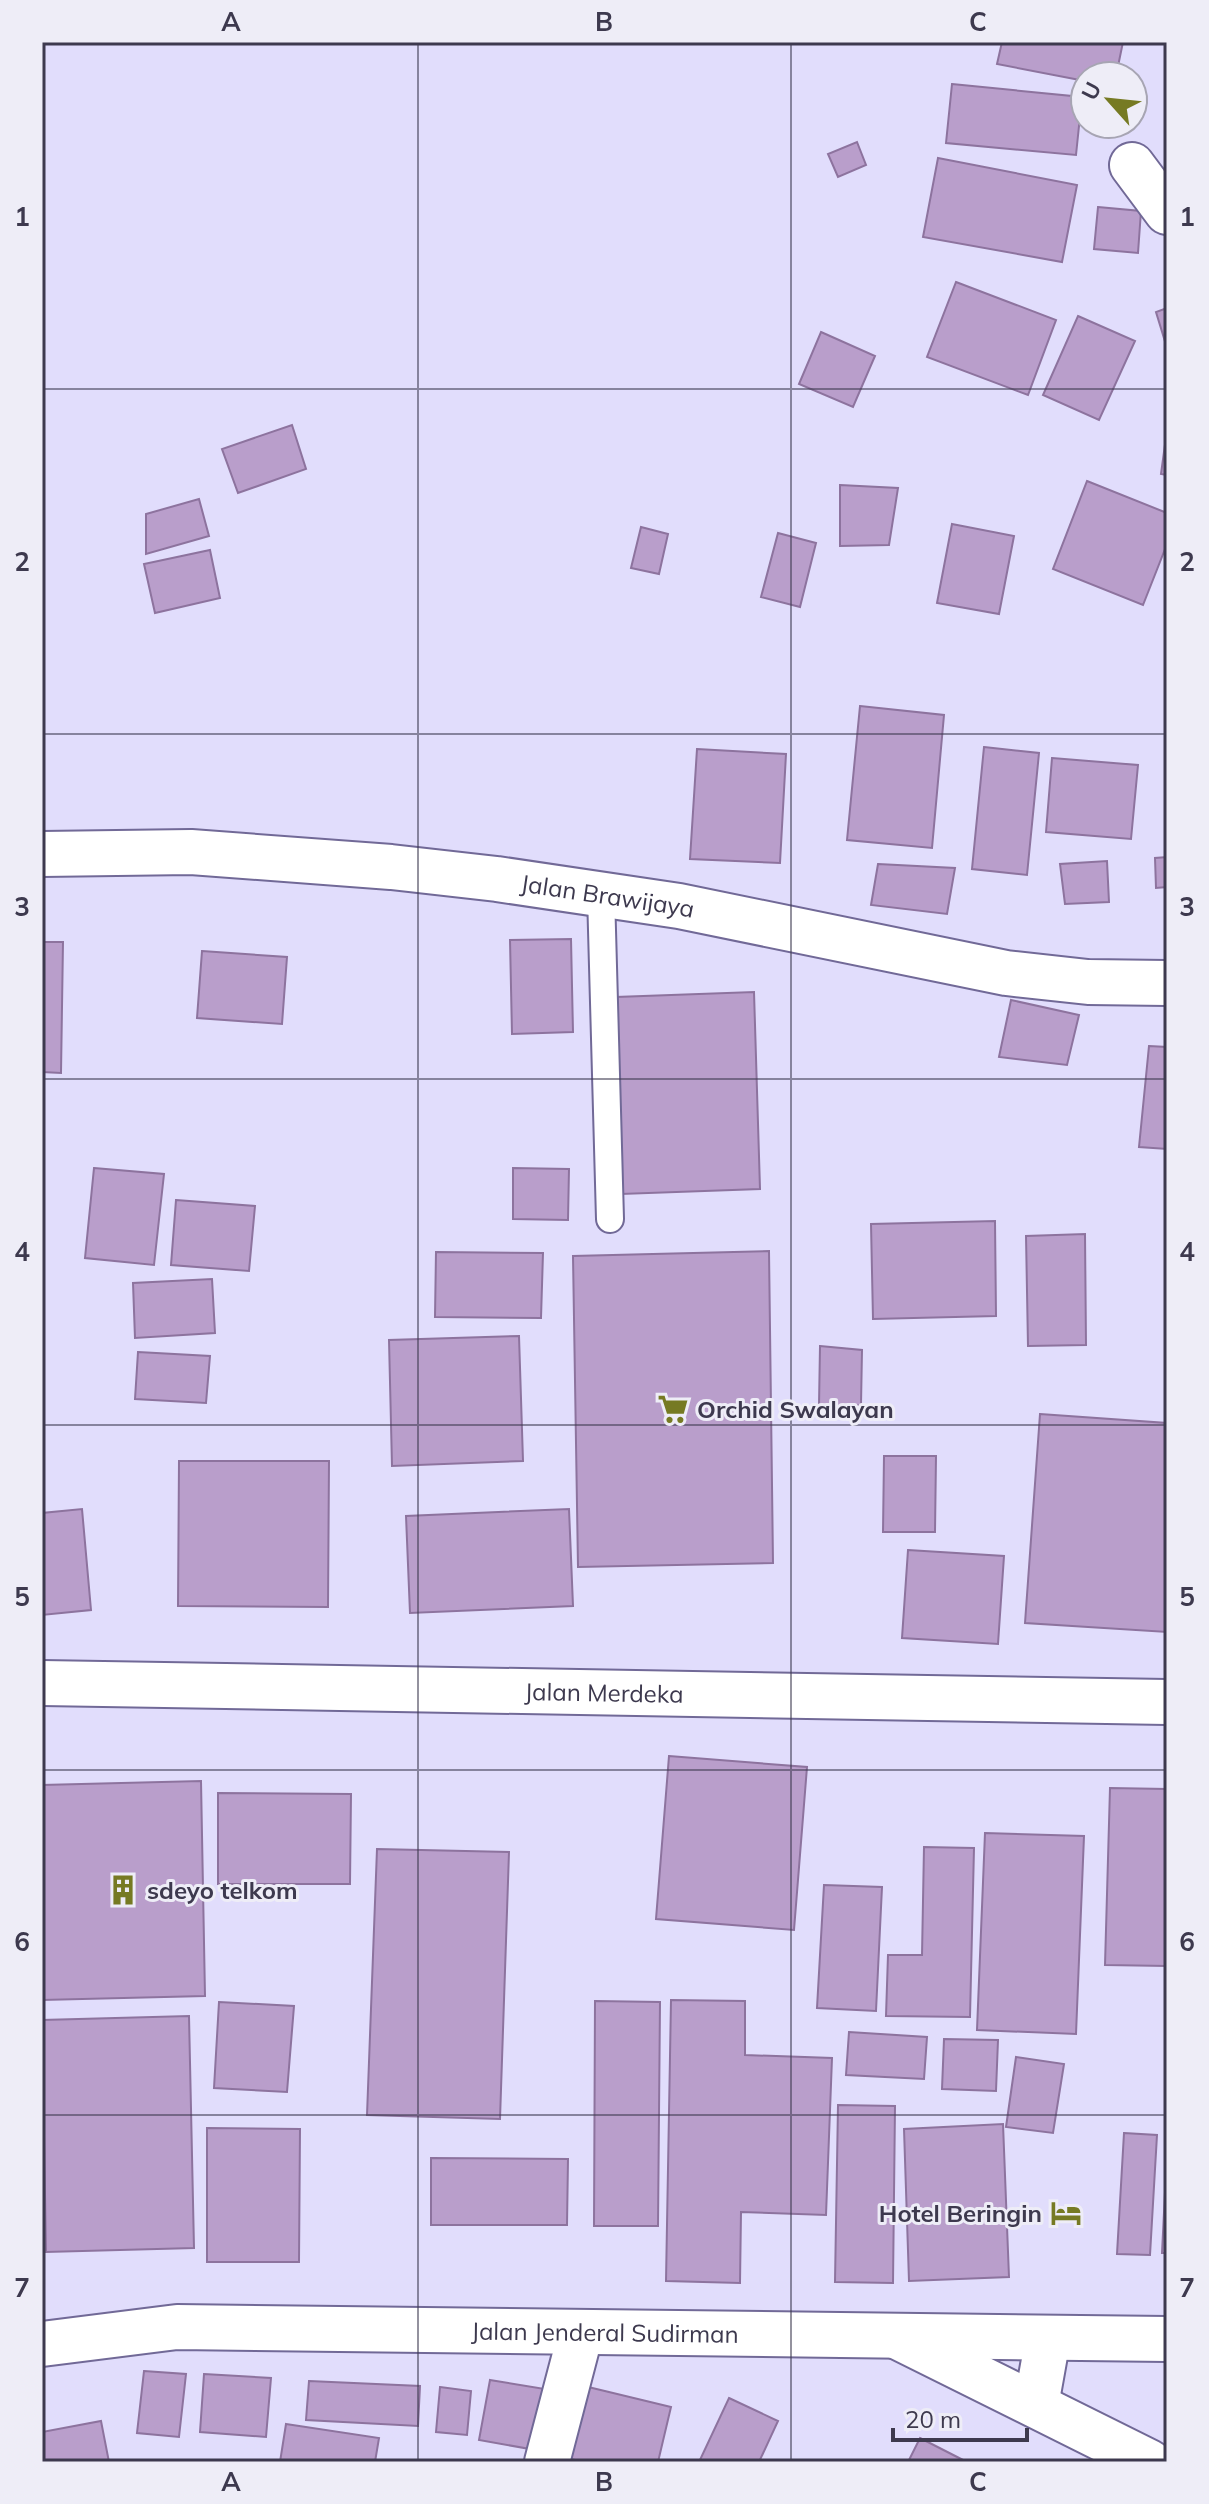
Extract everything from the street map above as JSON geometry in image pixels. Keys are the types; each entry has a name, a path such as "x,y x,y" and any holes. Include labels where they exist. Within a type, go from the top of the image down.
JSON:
{"main road":[{"path":"1132,165 1167,212"},
{"name":"Jalan Brawijaya","path":"42,854 191,852 451,874 679,906 1006,973 1088,982 1167,983"},
{"name":"Jalan Merdeka","path":"42,1683 1167,1702"},
{"name":"Jalan Jenderal Sudirman","path":"42,2344 177,2327 1167,2339"},
{"path":"547,2462 581,2332"},
{"path":"898,2337 1149,2462"},
{"path":"1036,2405 1048,2338"}],"lane":[{"path":"601,894 610,1219"}],"building":[{"path":"1002,42 1123,42 1119,60 1069,60 1069,78 997,64"},
{"path":"952,84 1069,96 1069,140 1078,140 1076,155 946,143"},
{"path":"857,142 866,165 838,177 828,154"},
{"path":"938,158 1077,185 1062,262 923,237"},
{"path":"1098,207 1141,211 1138,253 1094,249"},
{"path":"956,282 1056,320 1028,395 927,357"},
{"path":"1167,308 1167,348 1156,312"},
{"path":"1078,316 1135,341 1099,420 1043,395"},
{"path":"821,332 875,356 853,407 799,384"},
{"path":"292,425 306,469 238,493 222,449"},
{"path":"1167,430 1167,475 1161,474"},
{"path":"1087,481 1167,513 1167,544 1143,605 1053,569"},
{"path":"840,485 898,488 889,545 840,546"},
{"path":"199,499 209,536 146,554 146,514"},
{"path":"952,524 1014,536 999,614 937,603"},
{"path":"641,527 668,534 659,574 631,568"},
{"path":"778,533 816,543 800,607 761,597"},
{"path":"210,550 220,598 155,613 144,564"},
{"path":"860,706 944,715 932,848 847,840"},
{"path":"984,747 1039,753 1027,875 972,869"},
{"path":"697,749 786,754 780,863 690,859"},
{"path":"1052,758 1138,765 1131,839 1046,832"},
{"path":"1167,857 1167,887 1156,888 1155,858"},
{"path":"1107,861 1109,902 1065,904 1060,864"},
{"path":"878,864 955,868 947,914 871,905"},
{"path":"571,939 573,1032 512,1034 510,940"},
{"path":"42,942 63,942 61,1073 42,1072"},
{"path":"202,951 287,957 282,1024 197,1018"},
{"path":"754,992 760,1189 621,1194 616,997"},
{"path":"1011,1000 1079,1015 1067,1065 999,1057"},
{"path":"1149,1046 1167,1047 1167,1149 1139,1147"},
{"path":"94,1168 164,1174 154,1265 85,1258"},
{"path":"513,1168 569,1169 568,1220 513,1219"},
{"path":"176,1200 255,1206 249,1271 171,1265"},
{"path":"995,1221 996,1316 873,1319 871,1224"},
{"path":"1085,1234 1086,1345 1028,1346 1026,1236"},
{"name":"Orchid Swalayan","path":"769,1251 773,1563 578,1567 573,1256"},
{"path":"436,1252 543,1253 541,1318 435,1317"},
{"path":"212,1279 215,1333 135,1338 133,1283"},
{"path":"519,1336 523,1461 392,1466 389,1340"},
{"path":"820,1346 862,1350 861,1405 819,1406"},
{"path":"138,1352 210,1356 206,1403 135,1399"},
{"path":"1040,1414 1167,1423 1167,1632 1025,1623"},
{"path":"884,1456 936,1456 935,1532 883,1532"},
{"path":"179,1461 329,1461 328,1607 178,1606"},
{"path":"82,1509 91,1610 42,1615 42,1513"},
{"path":"569,1509 573,1606 410,1613 406,1516"},
{"path":"908,1550 1004,1556 998,1644 902,1638"},
{"path":"669,1756 807,1767 794,1930 656,1919"},
{"name":"sdeyo telkom","path":"201,1781 205,1996 42,2000 42,1785"},
{"path":"1110,1788 1167,1789 1167,1966 1105,1965"},
{"path":"218,1793 351,1794 350,1884 218,1884"},
{"path":"985,1833 1084,1836 1076,2034 977,2030"},
{"path":"924,1847 974,1848 970,2017 886,2016 888,1955 922,1955"},
{"path":"377,1849 509,1852 500,2119 367,2115"},
{"path":"824,1885 882,1887 876,2011 817,2008"},
{"path":"671,2000 745,2001 745,2055 832,2058 826,2215 741,2212 740,2283 666,2281"},
{"path":"595,2001 660,2002 658,2226 594,2226"},
{"path":"219,2002 294,2006 287,2092 214,2088"},
{"path":"189,2016 194,2248 46,2252 42,2020"},
{"path":"849,2032 927,2037 924,2079 846,2075"},
{"path":"944,2039 998,2040 996,2091 942,2089"},
{"path":"1016,2057 1064,2064 1053,2133 1006,2127"},
{"path":"838,2105 895,2106 893,2283 835,2282"},
{"path":"1003,2124 1009,2277 909,2281 904,2129"},
{"path":"207,2128 300,2129 299,2262 207,2262"},
{"path":"1124,2133 1157,2135 1150,2255 1117,2254"},
{"path":"431,2158 568,2159 567,2225 431,2225"},
{"path":"1166,2172 1167,2253 1162,2253"},
{"path":"144,2371 186,2374 179,2437 137,2433"},
{"path":"204,2374 271,2378 266,2437 200,2432"},
{"path":"490,2380 557,2391 547,2452 479,2440"},
{"path":"309,2381 420,2386 418,2426 306,2420"},
{"path":"580,2385 671,2407 658,2462 583,2462 563,2457"},
{"path":"440,2387 471,2391 467,2435 436,2432"},
{"path":"729,2398 778,2421 759,2462 699,2462"},
{"path":"101,2421 109,2462 42,2462 42,2432"},
{"path":"286,2424 379,2438 375,2462 280,2462"},
{"path":"920,2438 967,2462 908,2462"}],"place":[{"name":"Orchid Swalayan","path":"673,1409"},
{"name":"sdeyo telkom","path":"123,1890"},
{"name":"Hotel Beringin","path":"1066,2213"}]}
